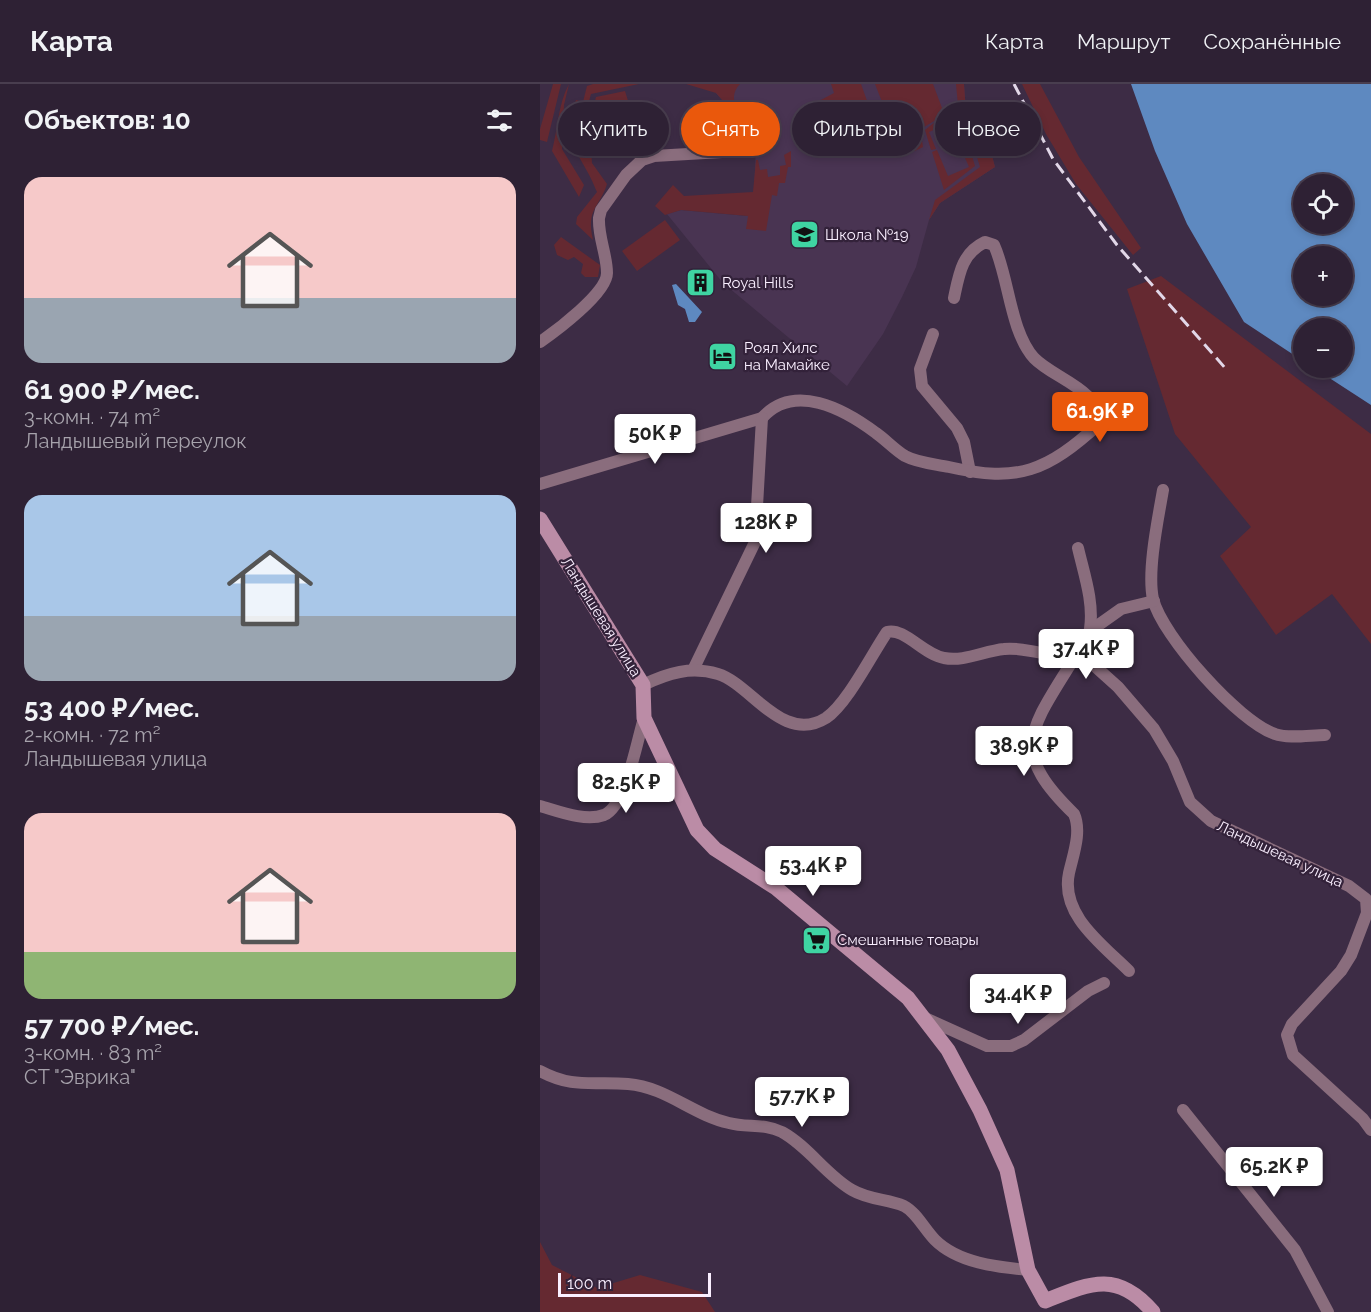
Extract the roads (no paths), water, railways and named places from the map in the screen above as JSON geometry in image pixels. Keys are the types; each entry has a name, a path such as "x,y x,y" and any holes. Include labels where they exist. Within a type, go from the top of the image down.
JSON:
{"street":[{"path":"540,342 565,324 603,285 607,276 599,218 601,210 635,165 654,156 681,154"},
{"path":"540,484 762,418 772,407 791,399 815,402 846,412 905,456 970,472 1029,472 1079,442 1099,424 1100,413 1089,398 1030,352 1014,314 1002,263 994,245 985,242 972,248 965,259 954,298"},
{"path":"933,334 920,369 922,386 957,428 964,442 970,472"},
{"path":"693,670 755,542 762,418"},
{"path":"1163,490 1156,533 1154,601 1189,657 1214,688 1246,717 1276,735 1325,735"},
{"name":"Ландышевая улица","path":"540,519 643,685 644,718 632,763 611,810 603,815 584,817 540,806"},
{"path":"1078,548 1089,596 1090,631"},
{"path":"1129,971 1080,922 1070,899 1068,877 1075,851 1077,822 1040,776 1030,746 1035,724 1090,631 1121,609 1154,601"},
{"name":"Ландышевая улица","path":"643,685 666,673 693,670 721,675 784,720 812,724 828,717 852,688 887,632 894,630 899,631 918,647 944,658 968,657 1004,649 1048,654 1078,651 1118,687 1154,729 1173,761 1190,802 1211,821 1349,886 1365,899 1367,913 1351,955 1341,971 1292,1023 1287,1035 1293,1055 1363,1119 1371,1130"},
{"name":"Ландышевая улица","path":"644,718 675,781 683,805 703,836 715,849 776,888 858,954 908,998 925,1018 964,1078 1007,1170 1028,1270 1049,1307"},
{"name":"Ландышевая улица","path":"925,1018 987,1046 1011,1046 1024,1040 1088,991 1104,984"},
{"path":"540,1071 555,1080 576,1085 628,1084 656,1090 706,1117 732,1124 760,1124 782,1132 852,1190 875,1201 904,1207 935,1240 949,1251 1003,1268 1028,1270"},
{"path":"1183,1110 1295,1250 1328,1312"},
{"path":"1049,1307 1084,1285 1109,1283 1140,1297 1153,1312"}],"water":[{"path":"1131,84 1371,84 1371,405 1329,378 1353,378 1353,318 1293,318 1293,354 1244,322 1187,224 1155,151"},
{"path":"676,284 702,312 695,322 689,322 685,309 678,305 672,285"}],"railway":[{"path":"1014,84 1053,159 1117,245 1226,369"}],"place":[{"name":"Школа №19","path":"804,235"},
{"name":"Royal Hills","path":"701,283"},
{"name":"Роял Хилс на Мамайке","path":"723,357"},
{"name":"Смешанные товары","path":"816,940"}]}
